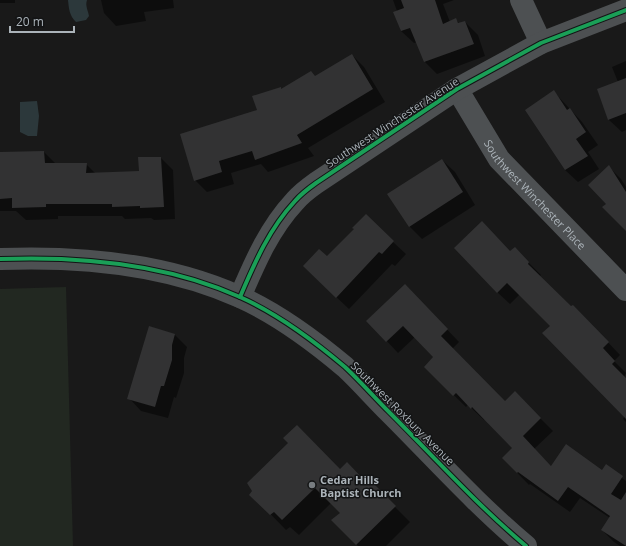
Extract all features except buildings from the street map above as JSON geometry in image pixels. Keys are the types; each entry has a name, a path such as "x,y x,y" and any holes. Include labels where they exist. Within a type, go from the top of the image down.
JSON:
{"street":[{"path":"521,0 541,44"},
{"name":"Southwest Winchester Avenue","path":"240,297 259,252 278,222 295,200 316,183 457,89 541,44 626,10"},
{"name":"Southwest Winchester Place","path":"457,89 499,159 626,290"},
{"name":"Southwest Roxbury Avenue","path":"0,259 99,261 139,266 178,275 240,297 277,317 311,340 345,368 496,521 526,546"}],"shaded area":[{"path":"68,0 87,0 86,6 89,16 86,20 76,22 69,9"},
{"path":"37,101 39,116 37,136 28,136 20,132 20,102"},
{"path":"66,287 73,546 0,546 0,289"}],"cycle path":[{"path":"240,297 270,234 297,198 311,187 457,89 541,43 626,10"},
{"path":"0,259 30,258 92,261 152,269 211,285 268,311 308,337 345,367 473,497 526,546"}],"place":[{"name":"Cedar Hills Baptist Church","path":"312,485"}]}
